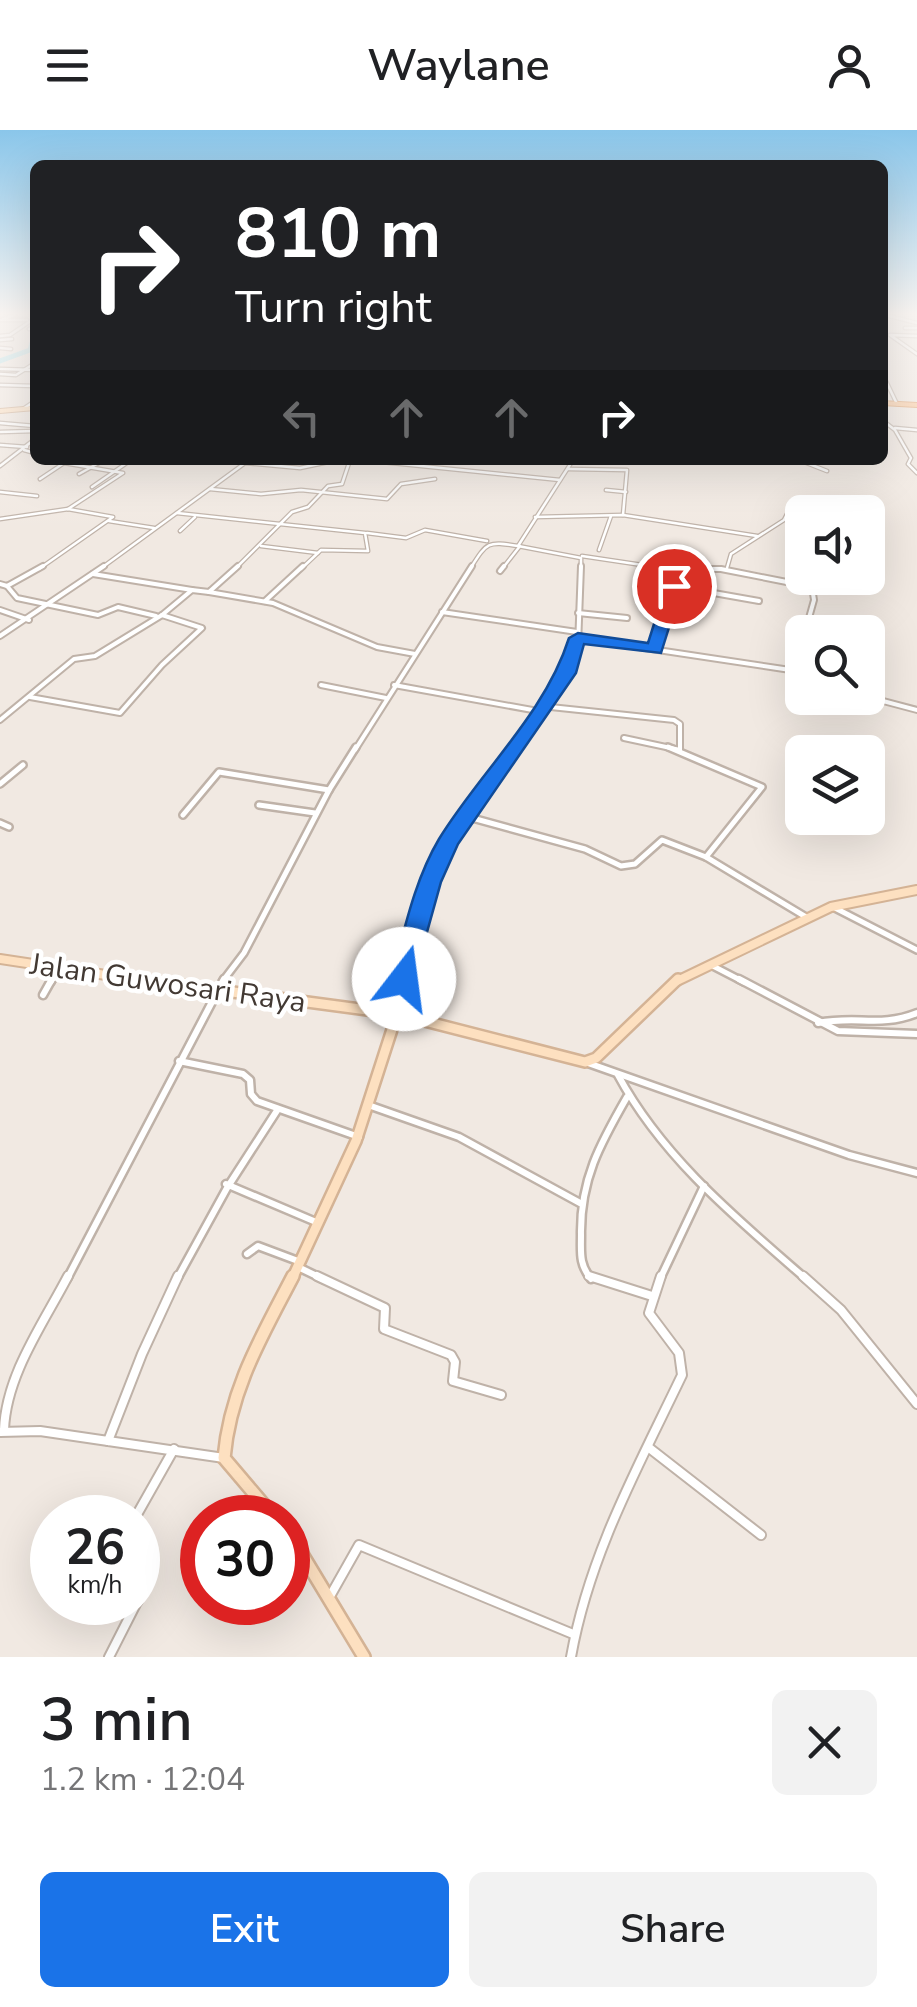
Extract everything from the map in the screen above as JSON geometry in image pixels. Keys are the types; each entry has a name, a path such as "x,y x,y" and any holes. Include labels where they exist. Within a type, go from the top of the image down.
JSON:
{"main road":[{"path":"888,403 917,405"}],"street":[{"path":"888,388 897,404"},
{"path":"23,409 30,404"},
{"path":"0,410 30,408"},
{"path":"0,423 30,432"},
{"path":"888,425 911,458 909,466 917,473"},
{"path":"892,428 917,430"},
{"path":"0,432 30,433"},
{"path":"0,466 30,440"},
{"path":"0,445 30,450"},
{"path":"40,479 60,465"},
{"path":"68,510 123,474 81,465"},
{"path":"79,474 95,465"},
{"path":"92,487 124,465"},
{"path":"0,636 29,620 242,465"},
{"path":"267,465 314,465"},
{"path":"209,592 292,512 308,507 328,486 343,484 349,465"},
{"path":"412,465 560,480"},
{"path":"500,571 570,465"},
{"path":"812,465 827,471"},
{"path":"568,468 627,470 623,515"},
{"path":"208,489 387,498 393,496 400,484 435,479"},
{"path":"606,490 626,492"},
{"path":"0,492 37,496"},
{"path":"20,518 36,510"},
{"path":"0,519 68,510 112,516 7,586"},
{"path":"174,513 406,538 424,530 578,556 597,553 678,569 688,564 727,568 812,587 814,600 810,615"},
{"path":"180,531 198,515"},
{"path":"535,517 623,515 757,536"},
{"path":"597,553 611,516"},
{"path":"727,568 731,554 785,518"},
{"path":"108,520 154,528"},
{"path":"266,601 324,550 366,552 366,532"},
{"path":"255,1495 224,1458 40,1431 2,1431 4,1404 215,992 244,953 329,790 440,612 490,542"},
{"path":"260,546 318,554"},
{"path":"224,1458 227,1415 237,1379 299,1264 371,1106 430,882 465,816 567,673 578,635 582,561 578,556"},
{"path":"655,649 678,569"},
{"path":"93,574 266,601 377,647 414,654"},
{"path":"0,584 7,586 15,598 98,615 118,607 202,628 162,665 120,713 29,696"},
{"path":"674,586 759,601"},
{"path":"0,720 74,659 95,656 192,590"},
{"path":"0,610 29,620"},
{"path":"440,612 785,670"},
{"path":"578,613 627,618"},
{"path":"321,685 386,698"},
{"path":"394,685 540,708 674,720 680,724 680,750"},
{"path":"885,701 917,710"},
{"path":"624,738 680,750 763,789 706,857"},
{"path":"0,784 23,765"},
{"path":"183,816 219,772 329,790"},
{"path":"259,805 316,813"},
{"path":"465,816 585,849 621,866 635,864 662,840 706,857 806,917"},
{"path":"0,823 9,828"},
{"path":"585,1062 596,1058 671,984 709,964 832,906 917,890"},
{"path":"832,906 917,950"},
{"name":"Jalan Guwosari Raya","path":"0,959 215,992 396,1014 585,1062"},
{"path":"709,964 842,1032 917,1034"},
{"path":"42,995 59,968"},
{"path":"818,1022 849,1017 890,1024 917,1013"},
{"path":"179,1062 243,1074 250,1080 254,1098 359,1136"},
{"path":"585,1062 849,1155 917,1173"},
{"path":"618,1074 627,1097 704,1186 802,1279 830,1298 917,1404"},
{"path":"627,1097 594,1154 580,1203 580,1257 584,1273 604,1284 652,1296"},
{"path":"371,1106 459,1137 580,1203"},
{"path":"108,1442 144,1343 226,1184 278,1109"},
{"path":"226,1184 319,1223"},
{"path":"571,1657 573,1634 605,1538 683,1366 672,1340 650,1316 652,1296 704,1186"},
{"path":"247,1254 258,1246 386,1308 384,1329 451,1355 455,1362 452,1381 501,1395"},
{"path":"648,1447 761,1536"},
{"path":"148,1495 174,1449"},
{"path":"329,1598 359,1545 573,1634"},
{"path":"310,1567 364,1657"},
{"path":"109,1657 125,1625"}],"route":[{"path":"404,979 430,882 448,842 567,673 578,638 655,649 674,586"}]}
